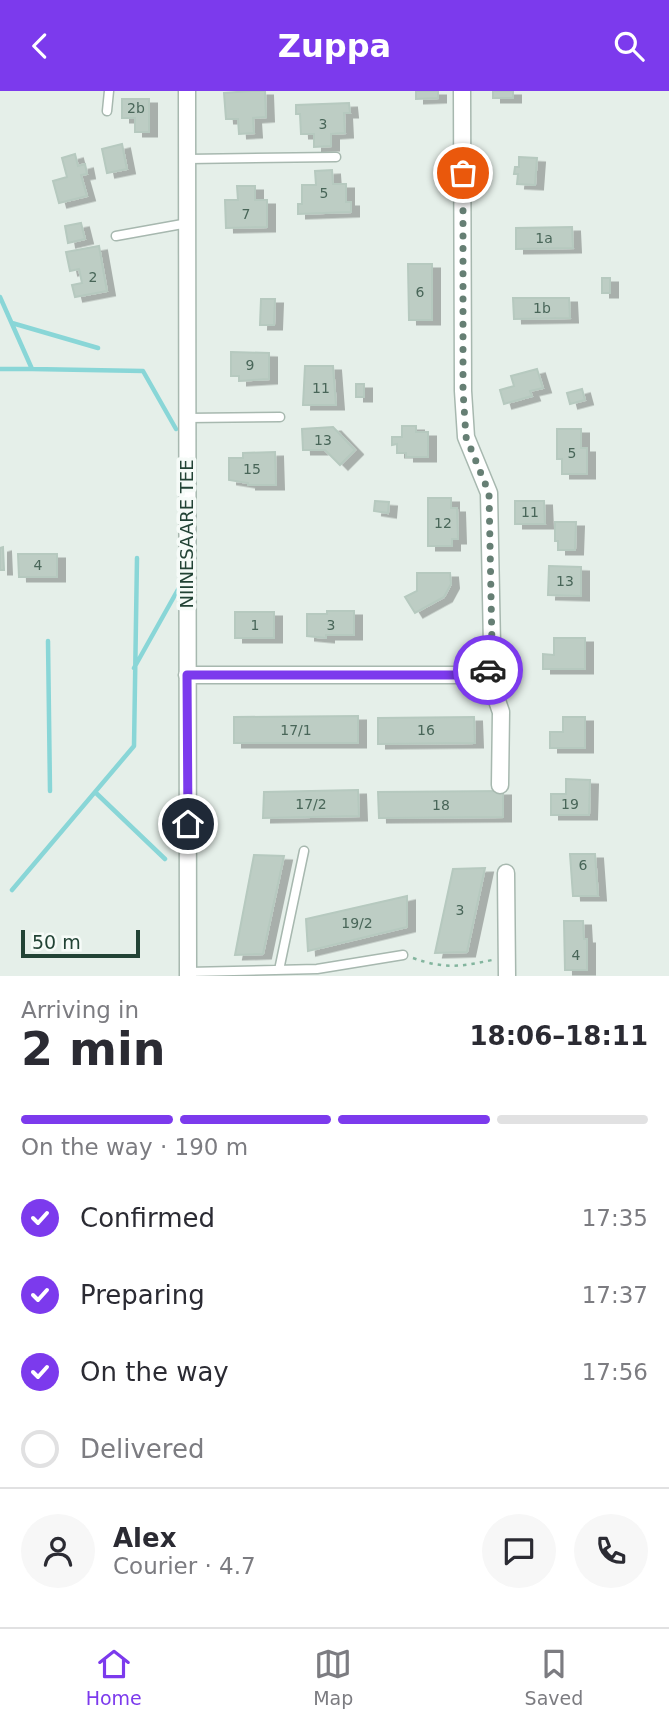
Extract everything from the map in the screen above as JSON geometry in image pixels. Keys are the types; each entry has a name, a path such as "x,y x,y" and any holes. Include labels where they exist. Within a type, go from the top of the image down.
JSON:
{"street":[{"name":"NIINESAARE TEE","path":"187,91 188,974"},
{"path":"462,91 463,391 466,437 489,493 492,646 488,675 501,712 500,785"},
{"path":"187,675 488,675"},
{"path":"506,873 507,976"}],"lane":[{"path":"107,111 109,91"},
{"path":"188,159 336,157"},
{"path":"116,236 188,223"},
{"path":"187,418 280,417"},
{"path":"279,970 304,851"},
{"path":"188,974 317,969 404,955"}],"path":[{"path":"404,955 437,967 459,967 507,956"}],"building":[{"path":"265,91 266,117 253,118 254,133 239,134 238,119 226,119 224,93"},
{"path":"416,91 438,91 438,98 416,99"},
{"path":"493,91 513,91 513,98 493,98"},
{"path":"122,99 149,99 149,132 135,132 135,118 122,118"},
{"path":"349,103 350,113 344,113 345,133 331,134 331,146 314,147 314,134 301,134 300,114 296,114 296,105"},
{"path":"122,144 127,169 107,173 102,149"},
{"path":"75,154 78,166 85,164 87,174 81,175 87,196 59,203 53,181 67,177 62,158"},
{"path":"519,157 537,158 535,185 517,184 518,174 514,174 515,167 519,167"},
{"path":"332,170 333,184 346,184 346,202 351,202 351,212 298,214 298,204 302,204 302,185 316,185 315,171"},
{"path":"237,186 255,186 255,200 267,200 267,227 226,228 225,200 238,200"},
{"path":"81,223 85,239 68,243 65,226"},
{"path":"572,227 573,248 516,249 516,228"},
{"path":"99,246 107,291 75,297 72,285 82,283 79,269 70,271 66,252"},
{"path":"408,264 432,264 432,320 409,320"},
{"path":"602,278 610,278 610,293 602,293"},
{"path":"513,298 569,298 570,318 514,319"},
{"path":"261,299 275,299 274,325 260,325"},
{"path":"231,352 269,353 269,379 239,381 239,376 231,376"},
{"path":"305,366 333,366 336,405 303,405"},
{"path":"537,369 543,388 530,391 532,396 504,404 500,390 514,386 511,376"},
{"path":"356,384 364,384 364,397 356,397"},
{"path":"582,389 585,400 570,404 567,393"},
{"path":"402,426 416,426 416,432 428,432 428,457 406,457 406,453 397,453 397,444 392,445 392,437 402,437"},
{"path":"333,427 355,450 340,465 325,450 303,450 302,429"},
{"path":"557,429 581,429 581,448 587,448 587,474 562,474 562,459 557,459"},
{"path":"275,452 276,485 248,485 229,480 229,458 243,458 243,453"},
{"path":"428,498 451,498 451,508 457,508 458,539 452,539 452,546 428,546"},
{"path":"375,501 389,502 388,513 374,511"},
{"path":"515,501 544,501 545,524 515,524"},
{"path":"555,522 576,522 575,550 558,550"},
{"path":"3,547 4,570 0,570 0,548"},
{"path":"18,554 57,554 57,577 19,577"},
{"path":"549,566 581,567 581,596 548,595"},
{"path":"417,573 450,573 451,584 444,597 415,613 405,597 417,591"},
{"path":"327,611 354,611 354,635 326,635 326,638 307,636 307,614 327,614"},
{"path":"235,612 274,612 274,638 235,638"},
{"path":"554,638 585,638 585,669 543,669 543,654 554,655"},
{"path":"358,716 358,743 234,743 234,717"},
{"path":"474,717 475,743 378,744 378,718"},
{"path":"563,717 585,717 585,748 550,748 550,732 563,732"},
{"path":"566,779 590,780 589,815 551,815 551,794 566,794"},
{"path":"358,790 359,816 263,818 264,792"},
{"path":"503,791 503,817 379,818 378,792"},
{"path":"570,854 595,854 598,896 573,896"},
{"path":"254,855 284,856 263,954 235,955"},
{"path":"485,868 467,952 435,953 453,869"},
{"path":"407,896 407,927 308,951 306,919"},
{"path":"564,921 583,921 584,939 587,939 587,970 565,970"}],"waterway":[{"path":"0,297 32,369 143,371 176,429"},
{"path":"12,323 98,348"},
{"path":"0,369 32,369"},
{"path":"12,890 134,746 137,558"},
{"path":"134,668 180,586"},
{"path":"48,641 50,791"},
{"path":"95,792 165,859"}],"way so far":[{"path":"463,173 463,391 466,437 489,493 492,646 488,670"}],"route":[{"path":"188,824 187,675 488,675 488,670"}]}
